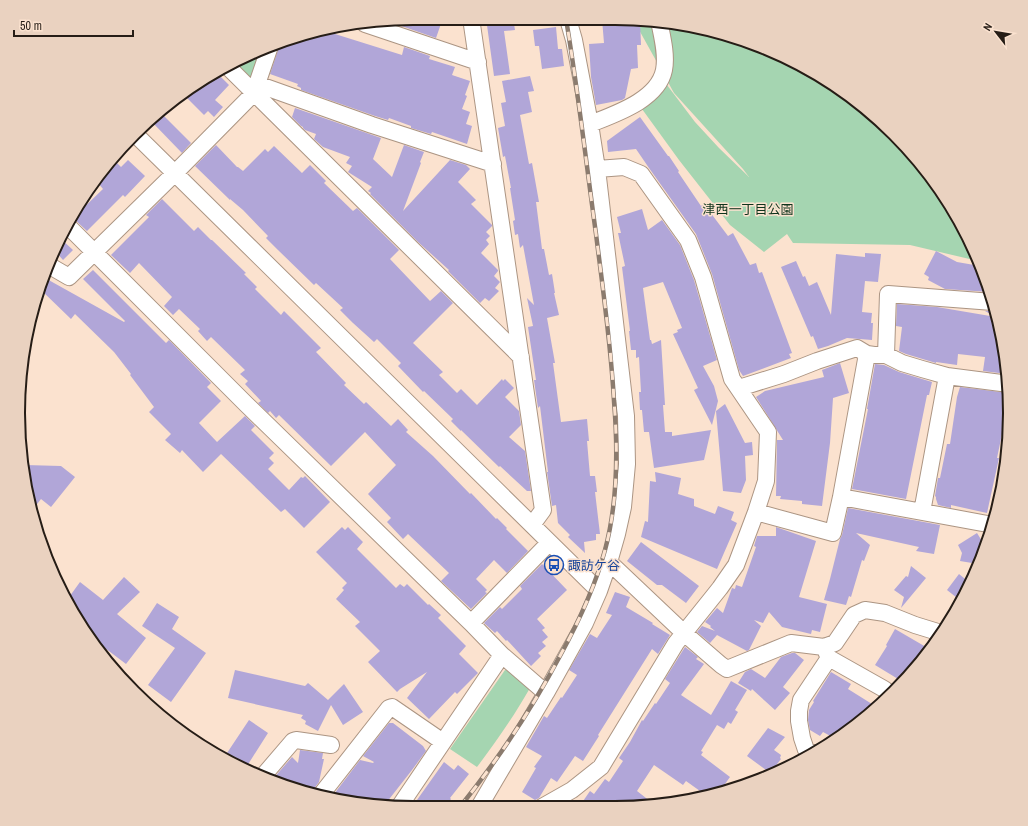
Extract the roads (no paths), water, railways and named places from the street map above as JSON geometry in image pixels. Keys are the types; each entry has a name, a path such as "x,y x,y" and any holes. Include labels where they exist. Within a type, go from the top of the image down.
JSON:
{"street":[{"path":"472,25 543,510 532,525"},
{"path":"483,801 585,623 599,591 609,562 623,507 627,464 626,416 597,169 590,124 570,25"},
{"path":"374,27 478,62"},
{"path":"590,124 635,105 658,86 664,70 665,50 660,28"},
{"path":"54,268 69,277 175,173 255,89 267,54"},
{"path":"232,70 255,89 521,357"},
{"path":"255,89 493,164"},
{"path":"140,138 599,591"},
{"path":"553,801 572,790 601,767 676,643 720,588 736,565 766,481 768,432 732,379 705,284 688,240 642,174 624,167 597,169"},
{"path":"71,229 246,404 502,655 546,693"},
{"path":"886,355 888,294 986,301"},
{"path":"739,388 857,348 867,354 886,355 902,363 922,370 947,376 1002,383"},
{"path":"756,512 832,533 841,497 867,354"},
{"path":"922,512 947,376"},
{"path":"841,497 987,524"},
{"path":"471,623 549,543"},
{"path":"609,562 684,633 727,669 791,642 827,652 886,690"},
{"path":"807,750 802,738 799,721 801,700 827,652 854,615 865,610 885,613 936,632"},
{"path":"403,801 502,655"},
{"path":"324,791 389,708 392,707 443,742"},
{"path":"267,772 293,740 331,745"}],"railway":[{"path":"465,801 514,733 568,642 586,604 605,550 615,495 615,420 611,359 596,234 567,25"}],"place":[{"name":"諏訪ケ谷","path":"554,565"}],"park label":[{"name":"津西一丁目公園","path":"748,209"}]}
